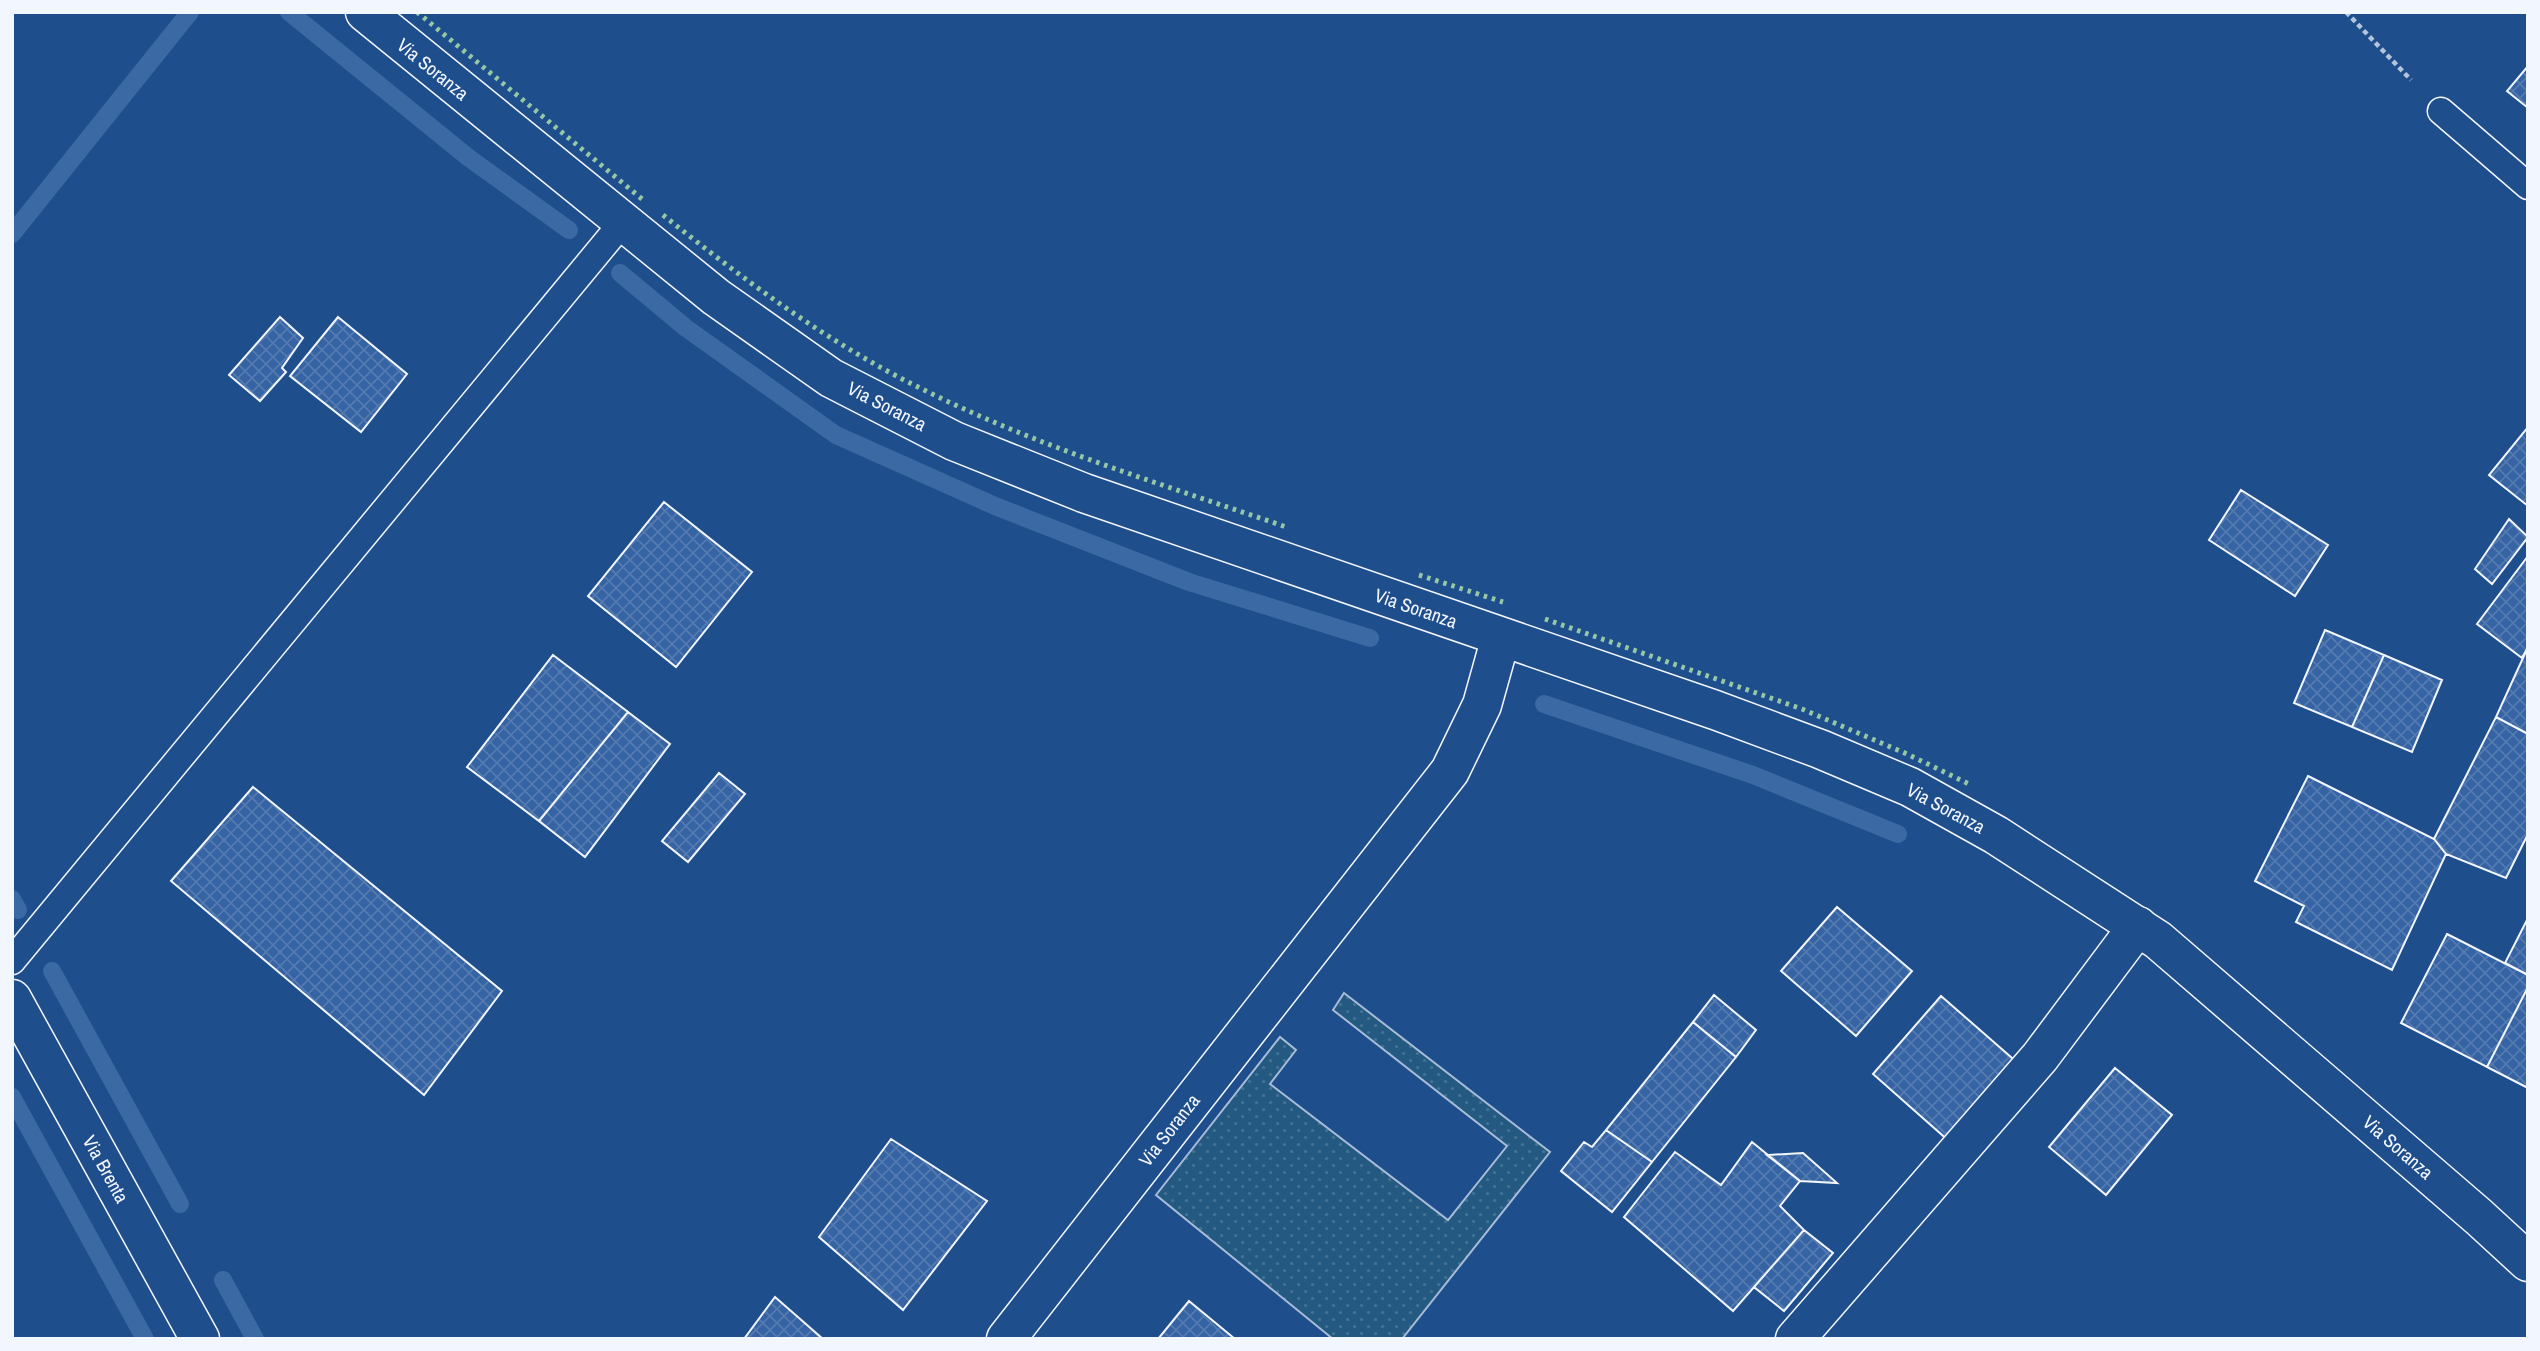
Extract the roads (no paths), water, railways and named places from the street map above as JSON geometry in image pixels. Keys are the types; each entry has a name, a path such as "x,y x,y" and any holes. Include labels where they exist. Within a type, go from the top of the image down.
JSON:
{"main road":[{"name":"Via Soranza","path":"365,12 716,298 831,378 954,440 1084,493 1715,710 1820,749 1910,788 1996,835 2158,940 2528,1262"},
{"name":"Via Soranza","path":"1006,1339 1450,771 1482,705 1501,637"},
{"path":"1796,1339 2040,1057 2138,926"},
{"name":"Via Brenta","path":"12,999 201,1339"}],"lane":[{"path":"2441,111 2528,186"},
{"path":"12,961 623,222"}],"waterway":[{"path":"12,234 190,12"},
{"path":"289,12 469,158 569,230"},
{"path":"620,273 686,328 836,435 995,506 1189,582 1370,638"},
{"path":"1544,704 1753,775 1898,834"},
{"path":"12,899 18,910"},
{"path":"52,971 180,1204"},
{"path":"12,1097 145,1339"},
{"path":"223,1280 255,1339"}]}
